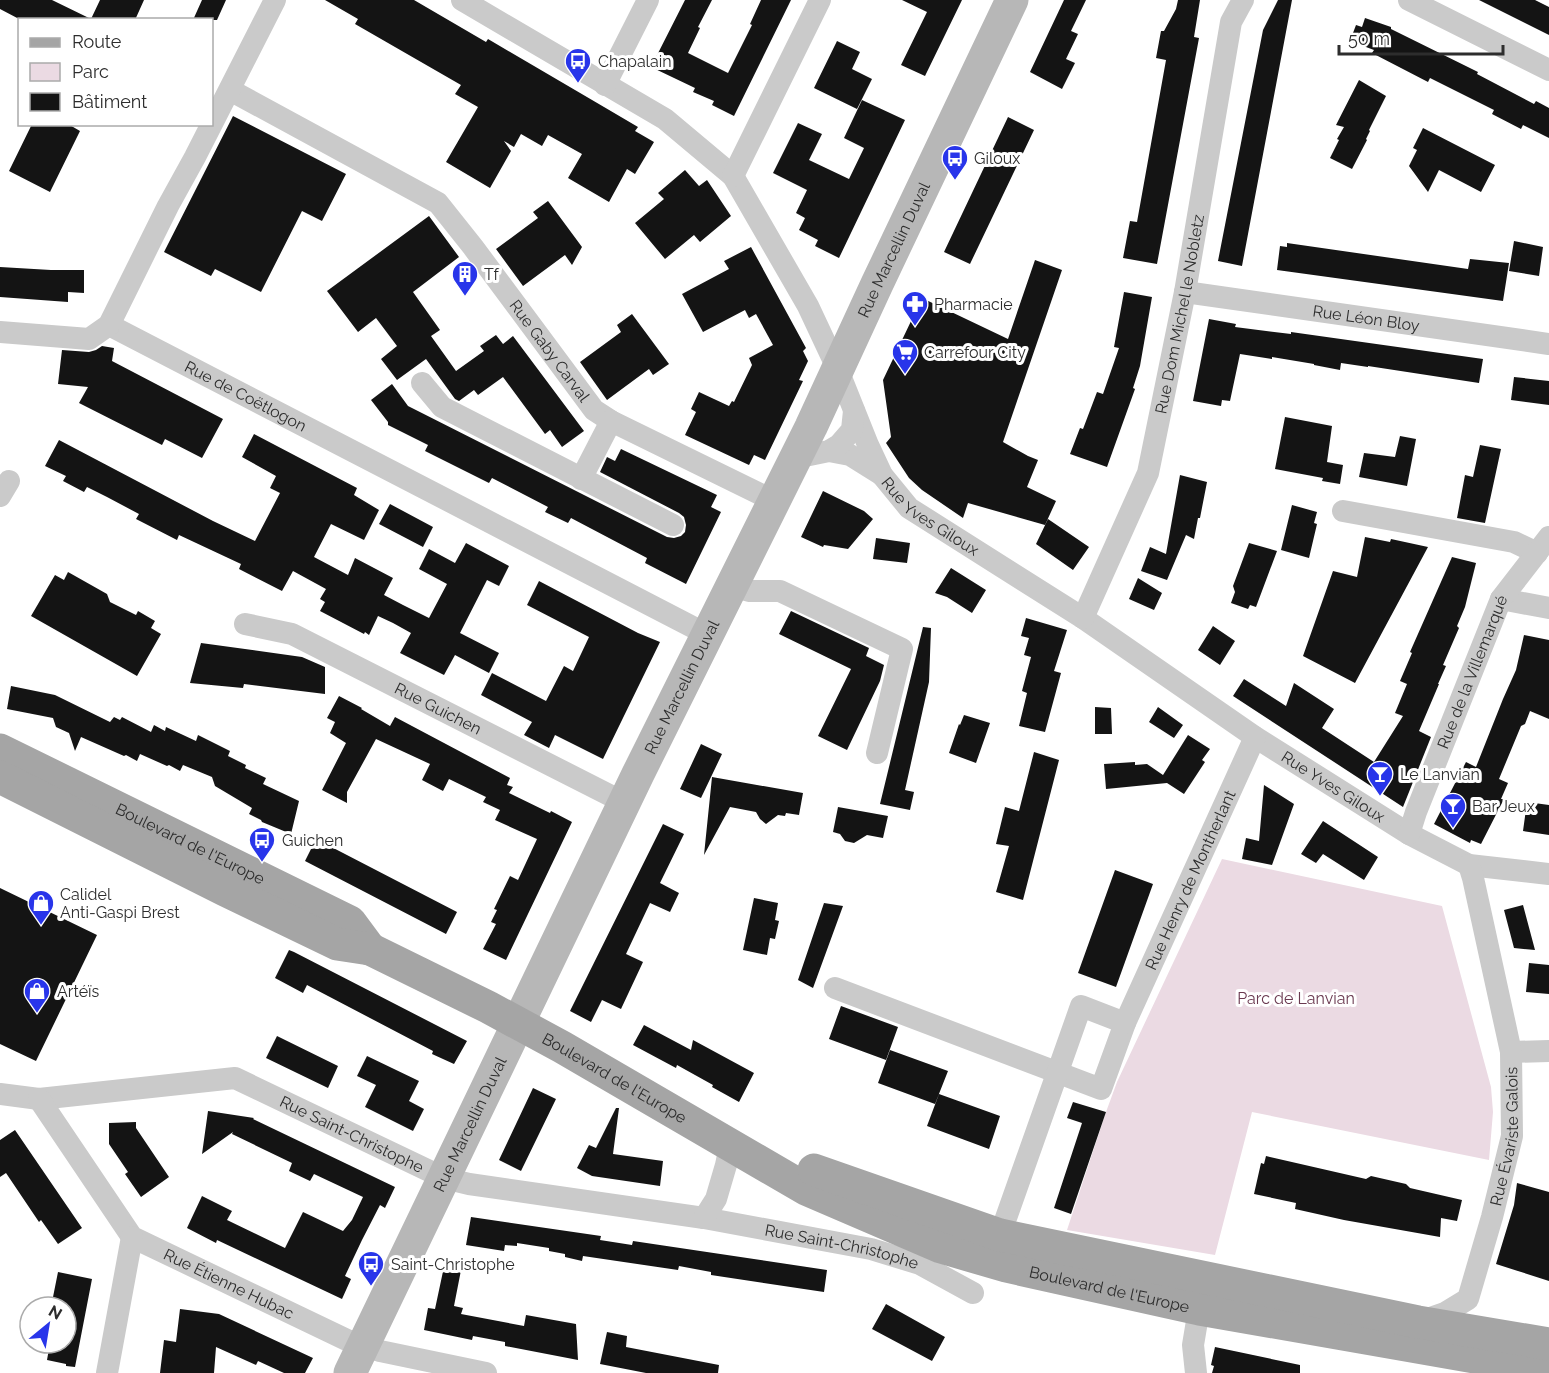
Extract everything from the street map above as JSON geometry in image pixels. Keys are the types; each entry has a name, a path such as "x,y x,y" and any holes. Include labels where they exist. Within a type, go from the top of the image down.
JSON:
{"main road":[{"name":"Rue Marcellin Duval","path":"357,1359 518,1023 838,370 1012,0"},
{"name":"Boulevard de l'Europe","path":"0,750 350,922 370,949"},
{"name":"Boulevard de l'Europe","path":"0,777 337,944 370,949 518,1023 806,1189 941,1247 1006,1266 1199,1309 1491,1356 1549,1370"},
{"name":"Boulevard de l'Europe","path":"698,1126 857,1186 1000,1235 1418,1323 1491,1356 1549,1344"}],"street":[{"path":"213,123 275,0"},
{"name":"Rue Yves Giloux","path":"462,0 664,119 733,176 808,306 838,370 882,475 909,508 1083,618 1255,737 1409,834 1469,865 1549,874"},
{"path":"605,85 648,0"},
{"path":"733,176 820,0"},
{"name":"Rue Dom Michel le Nobletz","path":"1083,618 1148,473 1185,292 1231,22 1243,0"},
{"path":"1409,0 1549,70"},
{"name":"Rue Gaby Carval","path":"230,90 438,203 594,410 611,422 774,501"},
{"path":"0,332 89,339 109,325 168,206 211,126"},
{"name":"Rue Léon Bloy","path":"1185,292 1549,344"},
{"name":"Rue de Coëtlogon","path":"109,325 708,634"},
{"path":"422,383 442,407 674,525"},
{"path":"795,458 829,451 839,445 852,430 854,411"},
{"path":"581,479 611,422"},
{"path":"829,451 850,455 882,475"},
{"name":"Rue de la Villemarqué","path":"1343,511 1514,542 1543,545"},
{"name":"Rue de la Villemarqué","path":"1409,834 1501,599 1543,545"},
{"path":"731,586 750,591 780,591 902,649 877,753"},
{"path":"1501,599 1549,608"},
{"name":"Rue Guichen","path":"245,624 292,634 625,803"},
{"name":"Rue Henry de Montherlant","path":"834,988 1101,1089 1125,1023 1255,737"},
{"name":"Rue Évariste Galois","path":"1468,1299 1492,1217 1512,1136 1511,1052 1469,865"},
{"path":"1000,1235 1081,1006 1125,1023"},
{"path":"1511,1052 1549,1051"},
{"name":"Rue Saint-Christophe","path":"0,1094 39,1099 235,1078 431,1173 461,1183 704,1218 871,1249 920,1264 973,1293"},
{"path":"39,1099 132,1237 107,1373"},
{"path":"704,1218 716,1200 730,1146"},
{"name":"Rue Étienne Hubac","path":"132,1237 343,1338 357,1359 380,1351 486,1373"},
{"path":"1418,1323 1444,1313 1468,1299 1481,1318 1491,1356"},
{"path":"1196,1373 1192,1345 1199,1309"}],"green space":[{"name":"Parc de Lanvian","path":"1222,859 1442,906 1491,1087 1493,1112 1489,1160 1252,1112 1215,1255 1067,1230 1117,1082"}],"building":[{"path":"0,0 52,0 89,18 18,18 0,9"},
{"path":"100,0 144,0 136,18 91,18"},
{"path":"202,0 226,0 217,20 194,18"},
{"path":"325,0 414,0 486,42 488,39 638,127 635,131 654,142 635,174 627,169 609,202 568,178 582,154 548,135 542,146 521,134 514,147 504,141 511,151 490,188 446,162 478,107 455,94 461,85 355,24 358,19"},
{"path":"685,0 712,0 688,53 728,73 752,25 750,24 761,0 791,0 734,116 712,105 714,101 693,92 695,88 651,67"},
{"path":"902,0 962,0 925,76 901,65 927,12"},
{"path":"1064,0 1086,0 1071,31 1078,34 1066,59 1075,63 1062,89 1030,72"},
{"path":"1178,0 1200,0 1194,37 1199,38 1157,264 1123,258 1130,221 1137,222 1166,60 1156,58 1161,31 1164,31 1176,9"},
{"path":"1278,0 1292,0 1242,266 1218,261 1263,30"},
{"path":"1479,0 1535,0 1549,7 1549,35"},
{"path":"1365,18 1391,27 1534,104 1536,101 1549,108 1549,138 1523,125 1521,129 1492,114 1494,110 1430,78 1428,82 1372,53 1374,50 1350,41 1356,25 1362,27"},
{"path":"837,41 860,52 852,69 872,79 857,109 814,88"},
{"path":"1359,80 1386,96 1352,169 1330,158 1344,127 1336,125"},
{"path":"862,100 905,120 839,258 815,246 818,240 799,230 805,218 796,213 807,190 773,173 798,123 822,134 809,160 849,179 864,148 844,138"},
{"path":"233,116 346,174 322,221 302,211 261,292 215,269 211,276 164,252"},
{"path":"1008,117 1034,130 970,264 944,252"},
{"path":"31,126 71,126 80,131 50,192 9,171"},
{"path":"1423,128 1495,165 1481,192 1439,170 1428,192 1409,166 1417,150 1413,148"},
{"path":"685,170 699,186 707,180 731,216 700,242 694,235 665,259 635,223 664,199 658,193"},
{"path":"548,201 582,247 572,265 565,255 523,286 496,249 538,218 533,212"},
{"path":"429,216 459,257 413,292 440,330 431,336 456,371 484,351 480,346 496,335 503,344 513,336 584,431 562,447 550,430 545,434 503,377 478,395 474,390 459,401 455,399 426,359 397,380 381,359 397,346 376,318 358,332 327,291"},
{"path":"1514,241 1543,247 1539,276 1509,271"},
{"path":"1287,243 1468,269 1470,259 1509,263 1503,301 1277,270 1280,246 1287,247"},
{"path":"751,247 806,348 803,351 808,361 799,380 803,381 765,460 754,455 749,465 685,435 696,412 691,409 699,392 729,406 732,401 734,402 752,365 749,358 773,345 756,314 749,318 745,310 703,332 682,294 729,269 724,261"},
{"path":"1035,260 1062,270 1003,442 1038,460 1027,487 1056,501 1045,525 968,503 963,518 922,490 909,478 886,443 891,437 883,380 922,298 1008,339"},
{"path":"0,267 84,270 84,293 68,292 68,302 0,297"},
{"path":"1124,292 1152,297 1140,366 1133,388 1135,389 1107,467 1070,454 1080,428 1083,429 1097,392 1103,394 1119,348 1114,347"},
{"path":"632,314 669,364 653,375 649,369 607,400 580,362 621,332 617,325"},
{"path":"1209,319 1236,324 1235,327 1291,334 1291,332 1483,359 1479,383 1341,363 1340,370 1272,357 1272,359 1240,354 1230,401 1222,400 1221,406 1193,401"},
{"path":"102,346 114,348 112,361 223,419 202,458 165,439 162,445 79,403 88,387 58,384 62,350 89,352"},
{"path":"1514,377 1549,381 1549,405 1511,400"},
{"path":"392,384 408,406 667,537 674,538 685,532 684,517 600,472 607,457 615,461 621,449 717,495 711,507 721,512 686,584 645,563 647,558 571,518 568,523 545,512 548,507 492,478 489,483 425,451 428,445 388,425 371,400"},
{"path":"1285,417 1332,426 1327,462 1343,465 1340,484 1322,481 1323,478 1275,469"},
{"path":"254,434 357,488 354,495 379,510 364,540 331,524 314,557 348,575 355,558 393,578 384,595 403,605 429,618 447,584 419,569 429,549 455,563 466,543 509,566 499,586 487,580 460,633 499,653 489,673 455,655 444,675 400,653 411,633 393,623 378,616 369,635 365,632 364,634 320,611 325,602 320,599 326,589 293,571 282,591 239,569 241,564 179,535 177,540 136,519 139,514 107,497 87,487 84,492 63,481 66,476 45,466 59,440 255,541 280,493 270,488 276,476 242,457"},
{"path":"1400,436 1416,439 1407,486 1359,477 1364,453 1395,457"},
{"path":"1480,445 1501,449 1485,523 1457,518 1465,475 1473,477"},
{"path":"1180,475 1207,482 1194,539 1186,535 1167,580 1141,571 1150,547 1166,554"},
{"path":"823,491 864,511 873,519 848,549 824,545 823,547 801,537"},
{"path":"390,504 433,527 423,547 379,524"},
{"path":"1292,505 1317,512 1314,523 1317,524 1309,558 1281,550"},
{"path":"1048,519 1089,547 1073,570 1036,544"},
{"path":"1365,537 1390,542 1391,539 1428,547 1355,683 1303,656 1333,571 1357,577"},
{"path":"876,538 910,543 907,563 873,559"},
{"path":"1249,543 1277,551 1256,607 1250,605 1248,609 1231,603 1235,592 1233,586"},
{"path":"1452,557 1476,563 1465,607 1457,626 1459,628 1419,731 1431,737 1403,807 1233,696 1244,679 1286,706 1294,683 1334,709 1322,728 1374,762 1403,716 1395,713 1407,684 1400,681 1412,653 1410,652"},
{"path":"951,568 986,590 972,613 947,597 935,593"},
{"path":"68,572 107,594 110,602 136,615 138,611 155,621 151,628 161,634 137,676 31,616 55,575 64,580"},
{"path":"1138,578 1162,593 1154,610 1129,599"},
{"path":"539,581 638,633 660,642 603,759 555,735 549,748 524,735 532,722 481,695 492,673 546,701 564,666 573,671 589,637 527,605"},
{"path":"791,611 869,648 866,656 884,665 880,681 847,750 818,736 851,669 779,634"},
{"path":"1026,618 1067,630 1054,671 1061,673 1045,732 1019,726 1027,693 1022,691 1031,657 1024,655 1029,638 1021,636"},
{"path":"1213,626 1235,641 1220,665 1198,650"},
{"path":"923,627 931,628 929,682 905,790 914,792 910,810 880,804"},
{"path":"1524,635 1549,640 1549,719 1530,711 1525,724 1521,726 1499,779 1508,783 1501,799 1504,799 1481,844 1471,840 1470,843 1434,824 1466,762 1476,767 1516,670"},
{"path":"201,643 302,657 325,667 325,694 244,684 243,688 190,683"},
{"path":"11,686 55,695 110,722 114,717 120,720 122,717 151,732 154,725 165,731 166,727 196,741 198,735 230,751 228,756 246,765 245,768 266,778 263,784 299,801 291,834 249,814 252,808 215,786 212,777 183,765 180,771 140,754 137,761 81,737 75,751 69,733 56,727 53,718 7,709"},
{"path":"339,696 390,726 395,717 510,778 507,785 513,787 509,793 572,822 506,960 483,949 496,924 491,922 497,910 494,909 510,876 518,880 537,839 495,820 500,810 483,802 486,797 449,779 443,791 422,780 430,764 376,739 347,792 347,803 322,790 346,743 330,733 335,722 327,718"},
{"path":"1095,707 1111,708 1112,734 1095,734"},
{"path":"1158,707 1183,725 1174,738 1149,722"},
{"path":"964,715 990,723 976,763 949,753"},
{"path":"1188,735 1210,749 1202,760 1205,762 1184,794 1167,783 1106,789 1104,764 1135,762 1135,765 1147,764 1163,775"},
{"path":"701,744 722,754 701,798 680,789"},
{"path":"1034,752 1059,760 1023,900 996,892 1009,846 996,844 1005,807 1019,811"},
{"path":"712,777 803,793 799,815 786,813 785,816 778,815 766,824 756,812 730,807 704,855"},
{"path":"1264,785 1294,804 1272,865 1242,859 1246,838 1259,841"},
{"path":"1527,802 1549,805 1549,835 1523,831"},
{"path":"838,807 888,816 883,838 867,835 854,843 845,841 840,834 833,832"},
{"path":"1323,821 1378,857 1364,880 1323,854 1316,863 1301,854"},
{"path":"663,824 684,834 660,883 679,893 670,912 650,903 626,954 643,962 621,1009 602,1000 591,1022 570,1011"},
{"path":"316,839 457,912 446,934 305,861"},
{"path":"1115,870 1153,884 1116,987 1078,973"},
{"path":"0,888 97,935 36,1061 0,1044"},
{"path":"754,898 778,903 775,920 779,921 775,939 770,938 767,955 743,950"},
{"path":"824,903 843,906 813,988 798,980"},
{"path":"1523,905 1535,950 1514,948 1504,910"},
{"path":"289,950 467,1041 454,1064 307,985 303,993 275,978"},
{"path":"1529,963 1549,965 1549,994 1526,992"},
{"path":"841,1006 898,1027 886,1060 829,1039"},
{"path":"644,1025 691,1050 693,1040 754,1073 739,1102 677,1065 676,1068 633,1045"},
{"path":"277,1036 338,1066 328,1088 266,1058"},
{"path":"890,1050 948,1071 935,1104 878,1083"},
{"path":"367,1056 419,1081 409,1101 424,1109 413,1131 365,1107 376,1085 357,1076"},
{"path":"533,1088 556,1099 521,1171 499,1160"},
{"path":"939,1094 1000,1116 989,1149 927,1126"},
{"path":"1073,1102 1106,1112 1071,1214 1054,1208 1082,1123 1067,1118"},
{"path":"616,1108 619,1108 613,1154 663,1161 660,1186 592,1176 577,1168 589,1145 596,1148"},
{"path":"208,1111 254,1118 395,1187 385,1208 380,1205 362,1240 345,1276 351,1279 342,1299 187,1228 202,1196 232,1211 227,1220 285,1248 303,1212 343,1231 352,1220 363,1197 314,1174 310,1181 289,1171 292,1163 232,1134 233,1132 202,1154"},
{"path":"136,1122 136,1128 169,1177 141,1197 125,1174 128,1172 109,1144 109,1123"},
{"path":"15,1130 82,1228 58,1244 41,1220 39,1222 6,1173 0,1177 0,1140"},
{"path":"1266,1156 1366,1179 1371,1176 1462,1200 1457,1221 1441,1218 1440,1237 1295,1209 1296,1203 1254,1194 1261,1163 1264,1164"},
{"path":"1517,1183 1549,1192 1549,1281 1496,1264 1514,1205"},
{"path":"471,1217 601,1236 600,1240 632,1245 633,1241 827,1270 824,1292 711,1275 711,1272 679,1266 678,1270 583,1256 582,1261 549,1251 549,1248 517,1243 517,1246 505,1245 504,1251 466,1245"},
{"path":"445,1262 462,1265 454,1306 463,1308 461,1314 524,1326 526,1315 576,1324 578,1360 505,1346 505,1342 473,1336 472,1340 424,1330 428,1308 435,1309"},
{"path":"58,1272 92,1279 78,1351 78,1295 53,1295"},
{"path":"886,1304 945,1337 932,1361 872,1329"},
{"path":"180,1309 219,1314 313,1358 305,1373 284,1373 258,1361 256,1365 216,1347 214,1373 160,1373 164,1340 176,1342"},
{"path":"607,1332 627,1336 626,1347 719,1365 718,1373 646,1373 600,1364"},
{"path":"1215,1347 1300,1365 1300,1373 1212,1373 1214,1366 1211,1365"},
{"path":"48,1355 77,1355 75,1367 47,1360"}],"place":[{"name":"Chapalain","path":"578,84"},
{"name":"Giloux","path":"955,181"},
{"name":"Tf","path":"465,297"},
{"name":"Pharmacie","path":"915,327"},
{"name":"Carrefour City","path":"905,375"},
{"name":"Le Lanvian","path":"1380,797"},
{"name":"Bar Jeux","path":"1453,829"},
{"name":"Guichen","path":"262,863"},
{"name":"Calidel Anti-Gaspi Brest","path":"41,926"},
{"name":"Artéïs","path":"37,1014"},
{"name":"Saint-Christophe","path":"371,1287"}]}
